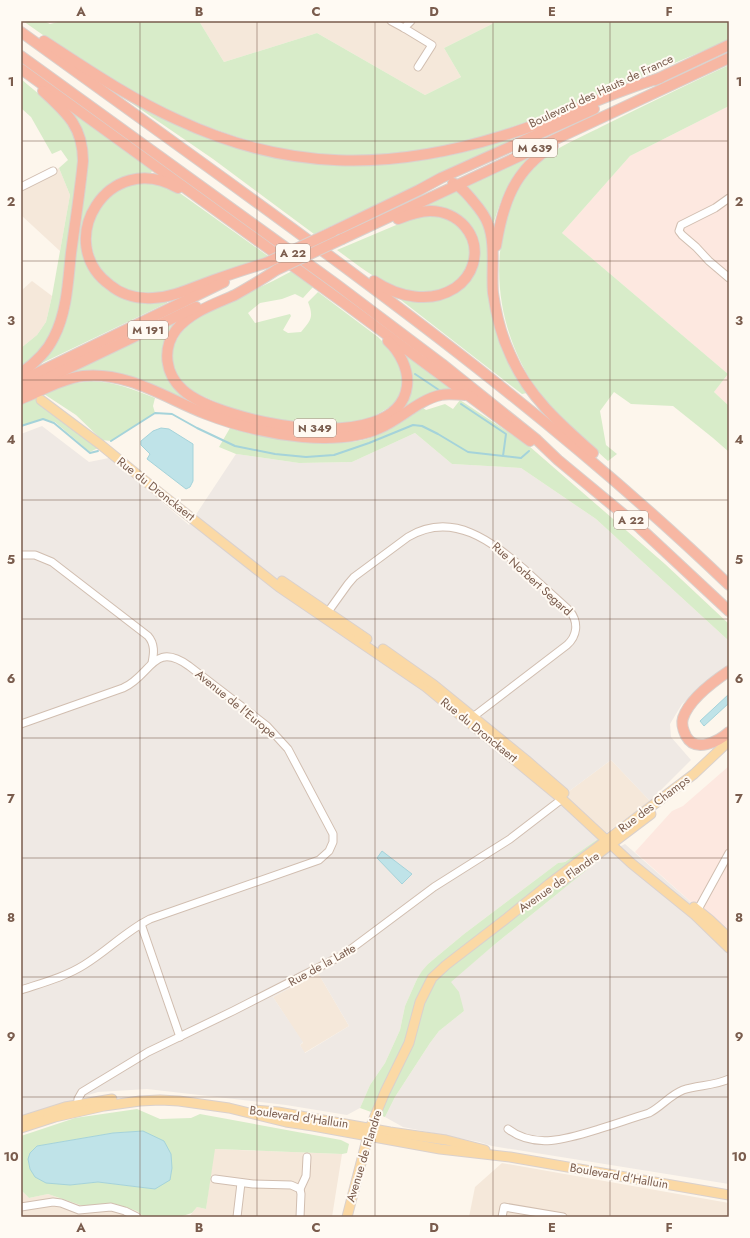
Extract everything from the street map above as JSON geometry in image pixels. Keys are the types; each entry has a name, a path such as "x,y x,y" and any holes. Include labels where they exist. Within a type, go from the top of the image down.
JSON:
{"highway":[{"path":"21,26 109,82 189,126 224,139 260,149 295,156 334,160 361,161 396,159 436,153 468,146 504,136 550,120 618,91 660,78"},
{"name":"A 22","path":"21,32 337,261 502,387 564,437 642,505 729,585"},
{"name":"Boulevard des Hauts de France","path":"332,232 441,178 729,45"},
{"name":"A 22","path":"21,56 409,338 514,421 558,460 640,528 729,612"},
{"name":"Boulevard des Hauts de France","path":"342,239 729,58"},
{"path":"21,69 254,237 528,440 558,460"},
{"path":"21,73 59,106 73,122 80,137 83,157 67,289 61,319 54,338 44,352 21,373"},
{"path":"492,270 501,216 518,177 537,156 578,128"},
{"path":"254,237 173,185 162,180 146,178 130,180 108,190 101,197 92,211 86,237 88,254 93,266 101,277 122,293 138,297 154,298 173,295 266,262"},
{"path":"419,190 442,182 449,182 458,185 466,192 484,215 488,223 491,240 495,304 500,328 511,357 524,381 546,409 620,478 642,505"},
{"path":"337,261 354,268 390,290 419,297 435,296 462,283 468,275 474,262 474,243 469,230 457,219 441,212 419,212 392,221 363,235 342,239"},
{"name":"M 191","path":"21,380 266,262 332,232"},
{"name":"M 191","path":"21,391 342,239"},
{"name":"N 349","path":"276,270 244,290 193,315 182,323 177,329 168,346 168,364 176,383 189,395 208,405 231,414 289,427 326,429 356,427 369,424 387,416 399,405 404,396 408,381 405,368 390,342 344,303"},
{"path":"21,399 72,378 100,376 130,382 207,414 253,429 291,435 330,438 352,436 370,432 392,422 434,397 449,394 465,394"},
{"path":"729,671 720,677 692,704 684,716 682,726 688,739 692,742 700,744 711,744 729,732"}],"main road":[{"name":"Rue du Dronckaert","path":"44,399 279,587 325,615 415,679 471,719 550,780 645,875 729,938"},
{"name":"Rue du Dronckaert","path":"471,719 611,841"},
{"name":"Rue des Champs","path":"611,841 662,806 729,741"},
{"name":"Avenue de Flandre","path":"346,1217 349,1188 381,1089 404,1053 411,1037 420,1002 432,978 446,965 506,918 611,841"},
{"name":"Rue du Dronckaert","path":"697,913 729,948"},
{"name":"Boulevard d'Halluin","path":"21,1128 77,1108 123,1098 146,1098 191,1102 229,1108 278,1121 367,1131 453,1151 510,1157 729,1195"},
{"name":"Boulevard d'Halluin","path":"21,1121 57,1109 77,1108"}],"street":[{"path":"391,21 432,45 418,67"},
{"path":"404,28 411,21"},
{"path":"21,187 53,171"},
{"path":"729,198 715,208 681,225 679,231 700,250 709,261 729,278"},
{"name":"Rue Norbert Segard","path":"325,615 354,577 418,532 436,528 454,528 478,536 496,545 570,611 576,623 576,632 567,645 471,719"},
{"path":"21,555 35,555 52,562 148,636 153,645 152,663 141,677 129,686 21,724"},
{"name":"Avenue de l'Europe","path":"21,990 67,974 82,966 141,924 155,917 314,862 323,857 329,851 334,839 327,821 291,754 272,730 190,666 177,658 164,657 152,663"},
{"name":"Rue de la Latte","path":"77,1108 79,1096 85,1089 142,1056 295,981 348,952 434,887 510,839 562,799"},
{"path":"697,913 729,853"},
{"path":"141,924 180,1037"},
{"path":"508,1129 519,1136 529,1139 550,1141 567,1138 649,1113 682,1091 691,1088 713,1085 729,1080"},
{"path":"300,1217 300,1189 306,1176 307,1157"},
{"path":"215,1179 241,1183 291,1185 300,1189"},
{"path":"237,1217 241,1183"},
{"path":"22,1207 43,1202 60,1203 79,1210 111,1207 125,1211 137,1217"},
{"path":"502,1217 504,1207 524,1214 564,1217"},
{"path":"76,1217 79,1210"}],"shaded area":[{"path":"199,21 498,21 444,48 461,77 425,95 317,33 224,62"},
{"path":"729,106 729,406 714,392 728,374 562,233 630,156"},
{"path":"59,168 70,195 60,251 21,215 21,187"},
{"path":"32,281 52,296 46,322 37,335 21,348 21,291"},
{"path":"42,426 89,462 109,458 189,525 236,454 299,463 352,462 415,433 452,464 521,468 596,519 729,641 729,664 682,704 670,724 671,737 691,760 650,801 611,760 568,792 563,803 598,839 565,862 558,863 464,934 428,964 417,979 405,1006 400,1030 385,1063 370,1085 360,1108 347,1115 286,1105 147,1089 98,1092 66,1102 21,1129 21,434","holes":["318,973 349,1026 305,1053 300,1045 303,1042 273,997"]},
{"path":"611,760 650,801 598,839 563,803 568,792"},
{"path":"729,766 729,936 635,852 672,811 683,806"},
{"path":"625,844 729,936 729,1184 492,1146 403,1127 385,1117 395,1097 430,1043 439,1031 464,1011 450,982 609,852"},
{"path":"318,973 349,1026 304,1053 300,1045 303,1043 273,997"},
{"path":"214,1149 342,1154 332,1217 189,1217 197,1207 206,1209"},
{"path":"502,1163 729,1203 729,1217 469,1217 475,1187"},
{"path":"21,1190 29,1198 48,1194 83,1206 112,1203 137,1211 144,1217 21,1217"}],"green space":[{"path":"23,21 44,21 50,24 62,21 199,21 224,62 317,33 425,95 461,77 444,48 498,21 729,21 729,40 560,110 528,122 462,142 395,154 326,156 299,153 264,145 193,121 134,92 106,76"},
{"path":"729,65 729,106 630,156 562,233 728,374 714,392 729,406 729,452 673,406 631,404 614,392 600,411 606,445 617,454 608,461 564,421 541,396 528,376 517,354 503,308 499,261 502,237 511,203 516,188 522,178 542,158 574,140"},
{"path":"21,79 54,106 74,131 78,148 78,171 61,301 55,321 43,346 21,367 21,348 37,335 46,322 70,195 59,168 68,160 61,150 52,154 31,117 21,108"},
{"path":"131,100 204,137 236,148 300,162 333,165 400,163 432,159 465,152 523,134 523,136 314,234 213,159 130,102"},
{"path":"76,113 153,169 150,175 127,177 85,222 95,275 109,290 167,301 167,303 40,364 51,348 85,177 73,116"},
{"path":"528,158 511,181 503,196 494,222 492,222 488,213 467,186"},
{"path":"149,182 177,191 268,256 176,290 144,294 133,292 115,284 102,271 94,256 91,239 93,222 101,207 113,193 130,184"},
{"path":"459,190 477,211 484,224 488,243 488,291 494,325 502,349 513,371 527,393 522,394 397,297 413,300 468,281 475,233 465,221 453,214 425,208 425,206"},
{"path":"422,216 447,219 457,225 464,232 468,242 470,252 464,273 457,281 447,288 420,292 393,286 371,275 337,250 408,220"},
{"path":"292,271 313,287 303,298 295,294 282,299 260,303 248,313 255,323 290,314 291,316 283,330 288,333 301,332 311,315 308,302 318,292 378,337 389,348 399,364 402,375 402,388 395,404 369,419 348,423 295,423 234,410 196,393 183,384 174,371 172,358 173,346 180,334 190,323 212,310"},
{"path":"176,323 168,337 178,390 198,406 146,385 68,374"},
{"path":"405,354 452,389 399,411 405,403 410,391"},
{"path":"91,381 116,384 155,398 153,406 155,413 111,441 102,440 76,415 44,394 70,384"},
{"path":"35,398 98,448 90,452 55,422 43,419 21,426 21,404"},
{"path":"460,400 529,446 665,564 729,624 729,641 596,519 521,468 452,464 415,433 352,462 299,463 236,454 219,447 230,428 252,434 293,441 334,443 361,441 389,430 423,408 426,410 445,404 453,409"},
{"path":"598,839 609,852 494,945 451,982 459,992 464,1011 439,1031 430,1043 395,1097 385,1117 360,1108 370,1085 385,1063 400,1030 405,1006 417,979 428,964 464,934 558,863 565,862"},
{"path":"137,1109 160,1119 191,1118 200,1114 341,1140 349,1144 347,1153 342,1154 215,1149 206,1209 197,1207 192,1213 179,1217 144,1217 137,1211 112,1203 83,1206 48,1194 29,1198 21,1190 21,1136 75,1118","holes":["143,1131 155,1189 98,1182 70,1185 30,1169 29,1156 37,1146 113,1133"]}],"water":[{"path":"161,428 169,429 193,444 193,481 190,487 186,489 147,459 150,454 141,445 141,441 153,431"},
{"path":"729,694 729,703 704,726 700,721"},
{"path":"382,851 412,874 402,884 377,858"},
{"path":"143,1131 164,1141 171,1154 172,1168 170,1180 155,1189 98,1182 70,1185 46,1183 35,1177 30,1169 28,1159 30,1153 37,1146 113,1133"}],"waterway":[{"path":"415,374 439,390"},
{"path":"461,404 506,434 503,456"},
{"path":"111,441 155,413 172,414 235,446 275,454 306,457 334,455 369,443 413,425 422,426 468,452 521,458 529,451"},
{"path":"21,426 43,419 54,423 90,453 98,451"}]}
